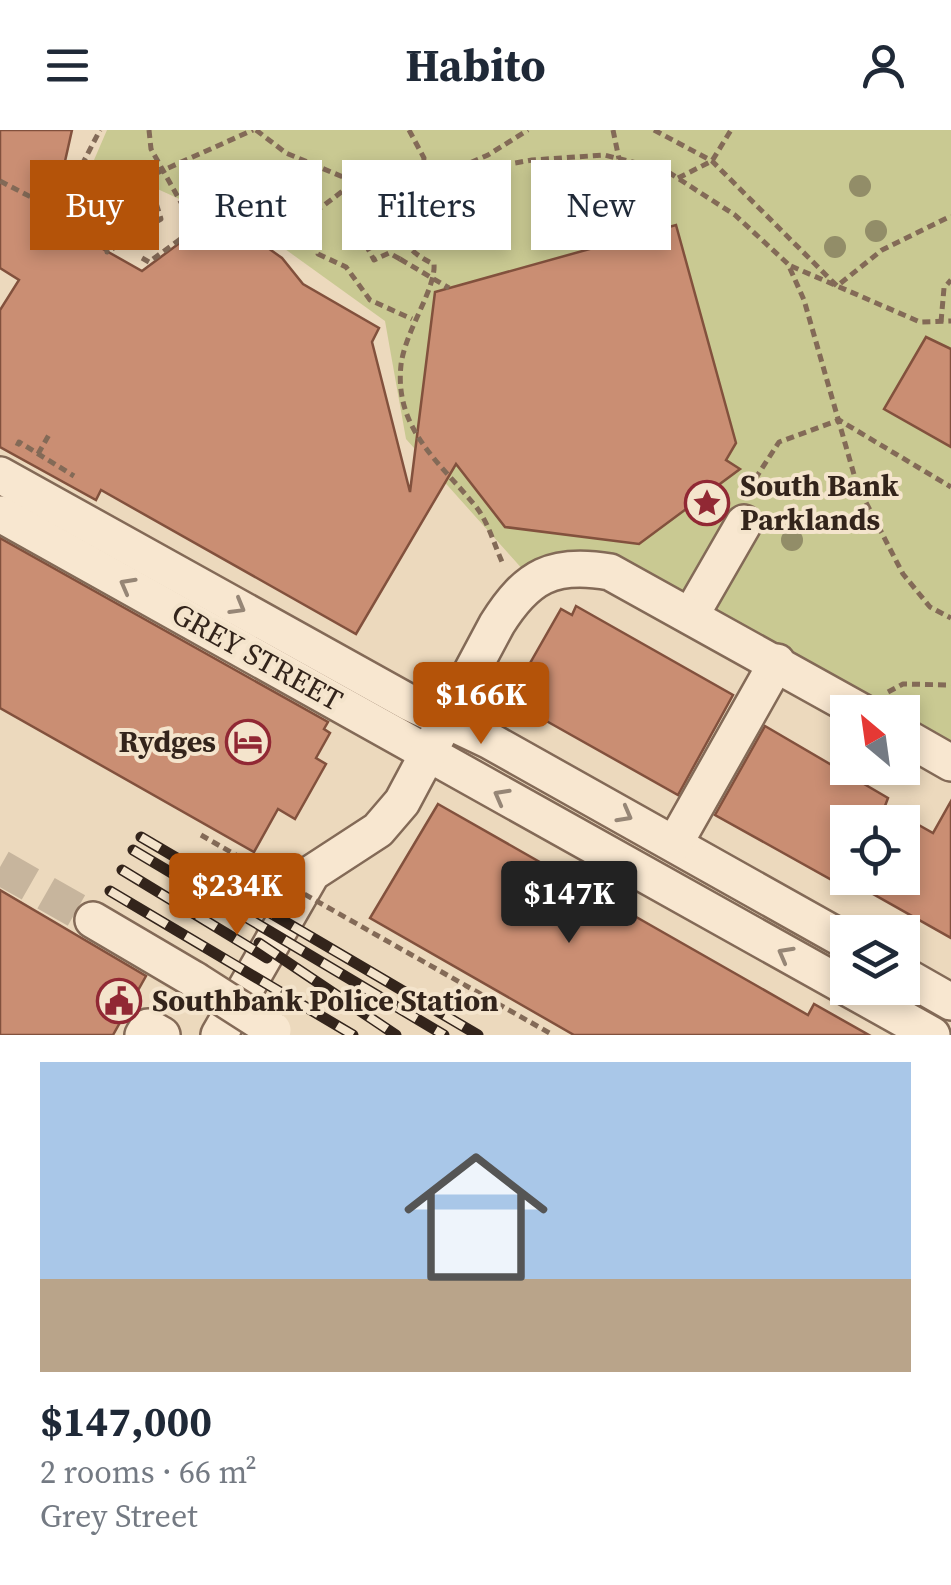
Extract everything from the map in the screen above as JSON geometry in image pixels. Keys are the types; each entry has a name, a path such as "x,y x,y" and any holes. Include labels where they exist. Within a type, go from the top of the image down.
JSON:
{"street":[{"name":"GREY STREET","path":"0,476 675,843 830,932"},
{"name":"GREY STREET","path":"0,514 932,1035"},
{"path":"691,615 744,523"},
{"path":"218,1035 312,873 392,816 515,596 518,574 575,568 610,572 833,695"},
{"path":"675,843 777,662"},
{"path":"920,746 951,763"},
{"path":"93,920 277,1033"},
{"path":"920,984 951,1002"}],"path":[{"path":"85,160 100,130"},
{"path":"149,130 151,149 179,194"},
{"path":"159,173 254,130 286,154 342,178"},
{"path":"409,130 424,160"},
{"path":"477,160 528,130"},
{"path":"613,130 619,159"},
{"path":"654,130 712,160 837,286"},
{"path":"678,178 712,160 732,130"},
{"path":"511,164 604,156 666,170 734,215 788,264 920,322 951,322"},
{"path":"0,181 30,197"},
{"path":"322,207 342,192"},
{"path":"837,286 882,250 951,216"},
{"path":"142,258 149,262 179,240"},
{"path":"318,250 318,254 346,267 370,300 412,319"},
{"path":"369,250 374,260 389,253 449,288"},
{"path":"413,250 419,258 434,264 434,276 412,319 400,367 406,420 418,443 480,512 518,574"},
{"path":"788,264 804,300 857,485 902,574 930,607 951,618"},
{"path":"940,322 944,288 951,280"},
{"path":"839,420 951,486"},
{"path":"38,454 50,433"},
{"path":"885,695 903,684 951,683"},
{"path":"201,835 553,1035"}],"green space":[{"name":"South Bank Parklands","path":"107,130 951,130 951,763 920,745 920,695 831,695 610,572 533,581 406,439 385,321 286,250 322,250 322,160 179,160 179,199 159,190 159,160 94,160"}],"building":[{"path":"0,130 72,130 65,160 30,160 30,250 105,250 142,271 179,243 179,250 271,250 303,284 379,328 372,342 410,492 435,292 586,250 671,250 671,226 676,225 736,443 726,460 740,469 639,544 505,527 456,464 356,634 101,490 96,500 0,447 0,310 19,280 0,268"},
{"path":"926,337 951,349 951,447 884,409"},
{"path":"0,538 328,722 324,729 330,733 316,758 326,764 295,819 278,809 254,852 0,708"},
{"path":"576,606 733,695 678,795 509,700 561,609 572,615"},
{"path":"765,726 830,764 830,785 866,785 888,798 885,805 830,805 830,879 715,815"},
{"path":"951,801 951,938 920,921 920,915 910,915 875,895 920,895 920,826 933,833"},
{"path":"438,804 808,1015 814,1004 869,1035 574,1035 370,918"},
{"path":"0,890 146,976 113,1035 0,1035"}],"tunnel":[{"path":"0,867 93,920"}],"railway":[{"path":"141,837 478,1035"},
{"path":"133,850 444,1035"},
{"path":"122,870 267,958"},
{"path":"110,891 353,1035"},
{"path":"259,943 396,1035"}],"place":[{"name":"South Bank Parklands","path":"707,503"},
{"name":"Rydges","path":"248,742"},
{"name":"Southbank Police Station","path":"119,1001"}]}
